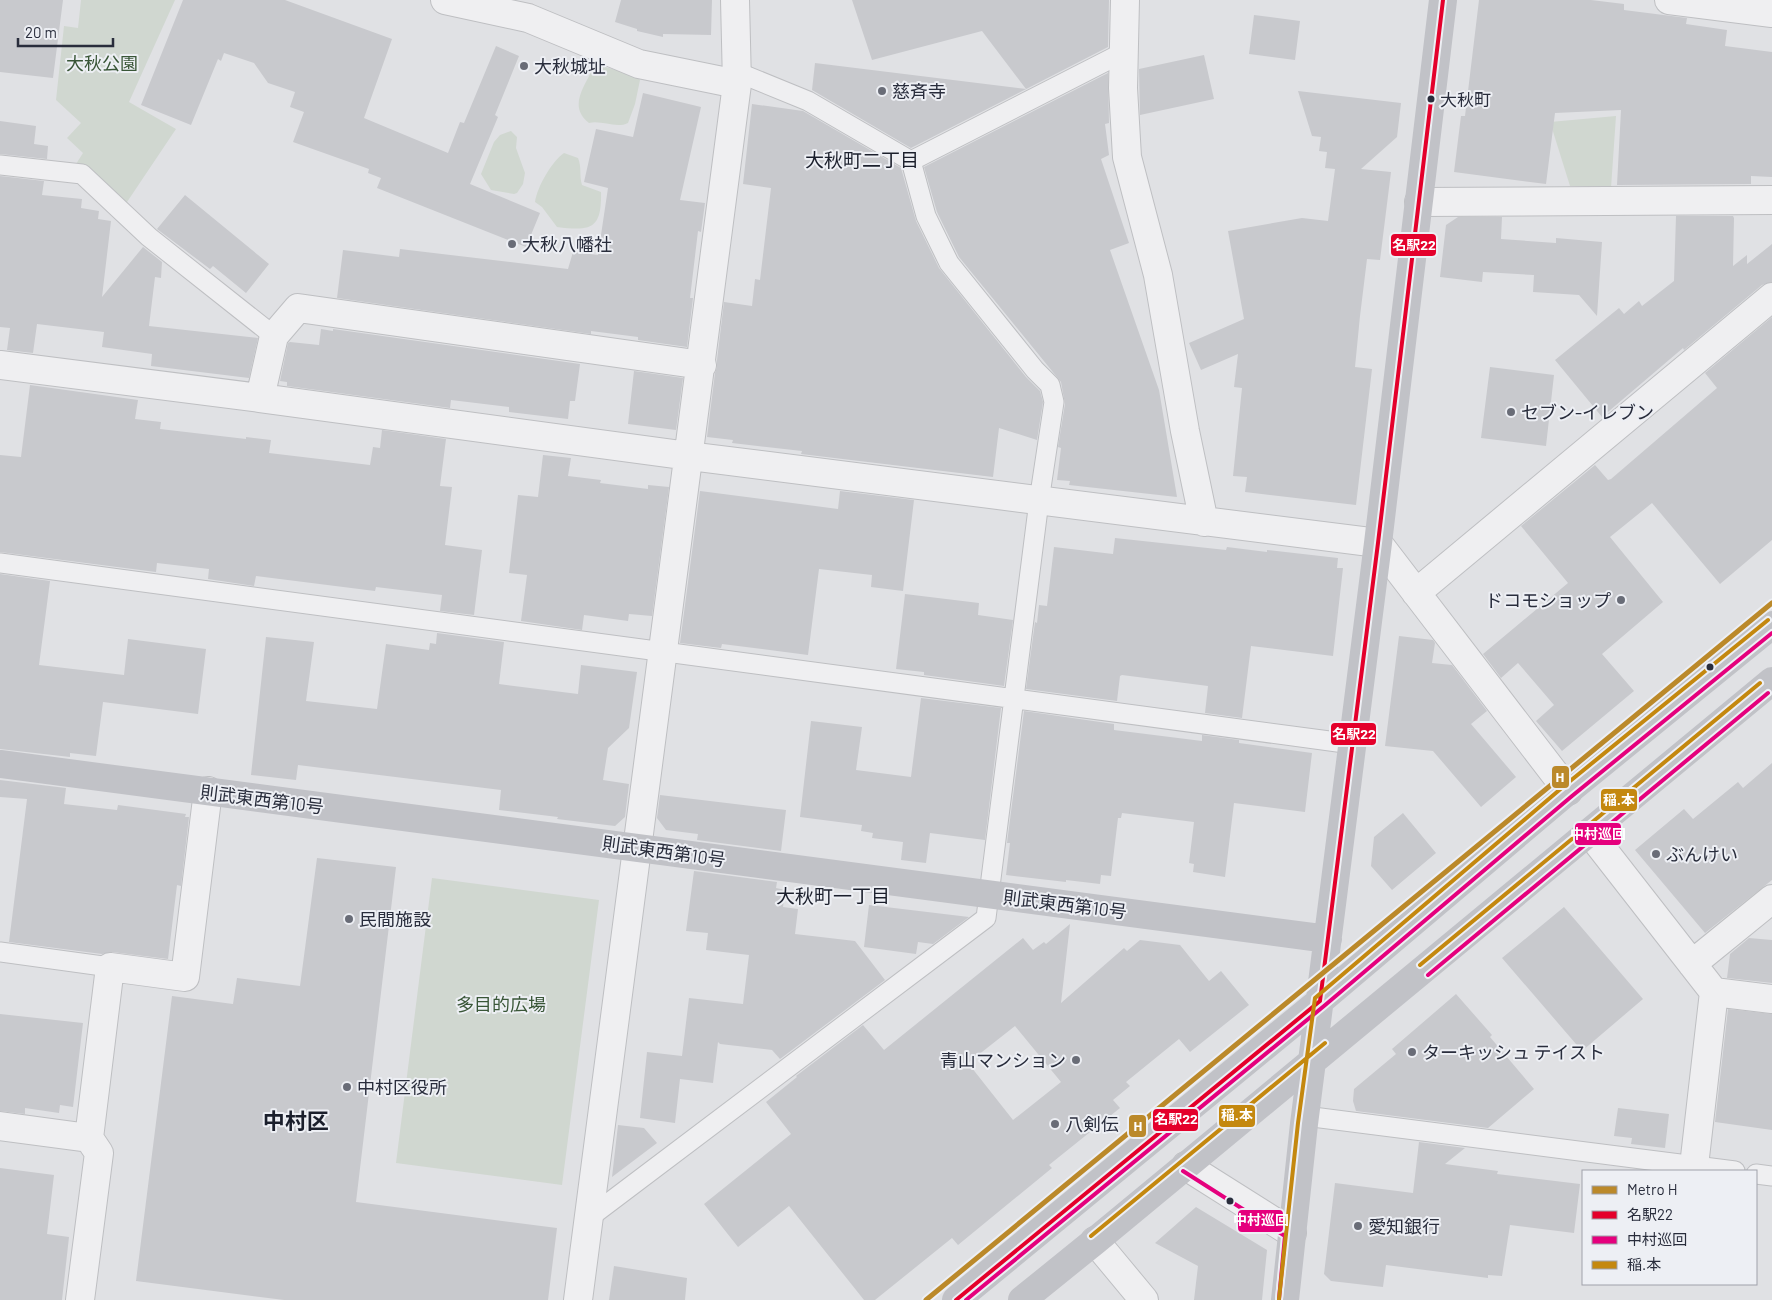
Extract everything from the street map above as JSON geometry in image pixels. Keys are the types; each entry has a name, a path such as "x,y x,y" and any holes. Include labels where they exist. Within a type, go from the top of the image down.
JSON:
{"street":[{"path":"444,0 528,18 639,64 737,78"},
{"path":"578,1300 702,364 737,78 735,0"},
{"path":"1126,0 1123,88 1127,157 1158,274 1185,431 1204,522"},
{"path":"1289,1299 1292,1233 1305,1116 1378,544 1443,0"},
{"path":"1669,0 1772,13"},
{"path":"1419,202 1772,200"},
{"path":"1416,593 1772,297"},
{"path":"260,398 274,336 298,308 702,364"},
{"path":"0,365 1378,544 1568,791"},
{"path":"956,1300 1320,1001 1568,791 1772,625"},
{"path":"1022,1300 1095,1242 1772,681"},
{"name":"則武東西第10号","path":"0,764 1328,938"},
{"path":"80,1300 99,1153 89,1138 110,967 185,977 208,791"},
{"path":"1590,833 1714,992 1694,1166"},
{"path":"1692,964 1772,899"},
{"path":"1714,992 1772,999"},
{"path":"0,1126 89,1138"},
{"path":"1186,1166 1292,1233"},
{"path":"1095,1242 1144,1300"}],"lane":[{"path":"911,161 1124,52"},
{"path":"590,1217 986,918 1039,501 1054,402 1050,386 949,263 926,216 911,161 808,100 737,78"},
{"path":"0,165 82,174 149,237 274,336"},
{"path":"0,562 1352,744"},
{"path":"0,952 110,967"},
{"path":"1305,1116 1727,1170"},
{"path":"1757,1174 1772,1176"}],"green space":[{"name":"大秋公園","path":"81,0 175,0 129,102 176,129 125,205 76,164 83,153 67,138 81,123 56,100 64,26 78,28"},
{"path":"602,66 636,76 640,80 635,104 628,123 619,125 589,123 583,117 579,103 582,90 593,68"},
{"path":"1616,116 1611,188 1570,186 1550,122"},
{"path":"511,131 517,137 516,148 525,173 523,184 517,193 514,194 491,190 481,174 494,142 500,135"},
{"path":"564,153 578,158 582,185 601,192 599,214 596,221 586,228 557,227 542,207 535,202 546,175"},
{"name":"多目的広場","path":"432,878 599,900 562,1185 396,1163"}],"building":[{"path":"0,0 63,0 53,78 0,72"},
{"path":"183,0 285,0 392,39 364,118 448,153 460,122 464,123 496,46 519,56 495,115 498,117 470,184 540,213 526,247 377,188 381,178 368,173 369,169 293,142 304,112 290,107 295,92 268,83 254,63 224,53 221,61 218,59 191,125 141,105"},
{"path":"621,0 712,0 711,35 663,34 663,37 637,31 637,29 615,22"},
{"path":"852,0 1109,0 1108,47 911,148 812,90 815,63 1026,89 982,31 872,60"},
{"path":"1479,0 1591,0 1624,4 1624,10 1687,18 1686,24 1727,30 1725,46 1772,52 1772,177 1751,176 1751,184 1617,185 1621,110 1555,113 1546,184 1454,172 1461,116 1465,116"},
{"path":"1254,15 1300,21 1295,60 1249,54"},
{"path":"1204,55 1214,99 1140,115 1139,69"},
{"path":"1108,73 1109,123 1105,124 1109,155 1101,159 1129,243 1110,250 1159,390 1177,497 1069,485 1070,481 1057,480 1061,448 1058,447 1065,404 1061,382 959,257 937,212 924,167"},
{"path":"1298,91 1401,103 1397,137 1361,169 1391,172 1380,260 1367,259 1360,316 1355,367 1372,369 1356,505 1245,492 1247,477 1233,476 1242,388 1234,387 1238,354 1201,370 1189,343 1244,319 1228,231 1302,218 1328,221 1335,169 1325,168 1327,152 1319,151 1321,137 1312,136"},
{"path":"643,93 701,107 680,200 705,203 701,232 698,231 690,298 693,298 687,347 638,340 638,337 591,331 591,334 337,298 343,250 399,257 400,249 568,269 573,252 598,255 608,188 584,182 596,129 633,137"},
{"path":"752,104 803,111 901,168 916,221 939,268 1026,377 1040,391 1043,402 1037,440 999,428 993,477 801,454 802,451 732,443 733,440 707,437 724,302 752,306 755,279 760,280 771,188 743,184"},
{"path":"0,121 36,126 34,144 48,146 47,159 0,154"},
{"path":"0,176 44,181 42,195 82,199 81,208 99,211 98,219 111,221 102,297 143,247 162,262 161,278 155,277 149,326 258,338 249,378 151,366 152,354 102,347 104,332 37,324 33,353 7,350 10,328 0,327"},
{"path":"185,195 269,264 246,293 213,266 210,269 157,229"},
{"path":"1676,216 1733,216 1733,266 1747,255 1747,264 1772,244 1772,282 1762,285 1684,350 1683,348 1602,417 1555,360 1619,308 1624,314 1639,301 1642,306 1674,281"},
{"path":"1458,217 1502,217 1501,239 1556,243 1556,238 1602,242 1597,316 1579,295 1533,292 1534,275 1483,272 1482,282 1440,277 1446,225"},
{"path":"1772,317 1772,540 1720,584 1652,503 1610,537 1663,602 1602,654 1634,691 1562,751 1536,721 1554,705 1518,663 1501,678 1483,654 1568,583 1521,526 1595,465 1608,480 1611,479 1717,388 1705,373"},
{"path":"321,329 333,331 333,329 580,364 575,401 570,401 568,419 509,412 509,407 451,400 450,408 287,386 287,382 280,381 288,343 319,345"},
{"path":"1490,367 1554,375 1546,446 1481,438"},
{"path":"634,371 683,378 676,430 628,424"},
{"path":"30,385 138,400 135,419 161,422 160,429 271,440 269,453 370,465 373,447 380,448 382,430 446,439 440,486 452,487 445,545 482,550 474,615 440,611 442,595 376,587 375,591 256,576 254,586 208,579 209,569 157,563 156,572 0,552 0,455 21,457"},
{"path":"543,455 571,458 568,476 601,480 600,483 648,489 648,485 669,487 652,616 629,614 628,621 584,615 582,630 521,621 527,575 509,573 518,495 538,497"},
{"path":"700,491 838,509 840,491 914,500 903,591 871,587 872,575 819,569 808,655 722,644 721,648 680,643"},
{"path":"1115,538 1226,550 1227,547 1338,558 1337,568 1343,568 1333,656 1251,646 1242,718 1205,713 1208,686 1122,675 1120,676 1117,701 1026,689 1039,605 1047,606 1054,547 1113,554"},
{"path":"0,574 50,581 39,665 124,675 128,639 206,649 198,714 103,702 96,756 70,753 70,757 0,749"},
{"path":"905,594 979,603 978,615 1013,620 1004,686 924,675 924,672 896,669"},
{"path":"437,633 504,642 499,684 578,694 581,665 637,672 629,728 608,748 603,780 629,784 625,817 615,826 499,810 501,790 298,765 296,780 251,775 266,637 314,642 306,701 377,709 386,644 429,650 430,643 436,644"},
{"path":"1399,636 1433,640 1435,643 1432,663 1452,665 1487,711 1471,724 1516,777 1481,807 1433,751 1385,746"},
{"path":"921,698 1001,708 985,840 930,833 926,863 901,860 903,842 872,838 873,833 861,831 862,825 800,817 811,721 862,727 856,770 911,777"},
{"path":"1024,711 1114,724 1114,730 1202,741 1202,735 1239,740 1239,743 1312,753 1305,812 1234,803 1225,877 1193,872 1194,864 1189,863 1194,822 1122,813 1121,818 1118,818 1111,876 1101,875 1100,884 1006,875 1010,843 1007,843"},
{"path":"1772,763 1772,880 1705,933 1635,850 1684,809 1693,819 1738,782 1743,788"},
{"path":"0,780 66,788 64,804 117,810 118,805 186,814 185,817 189,817 181,886 177,885 168,959 112,952 102,954 9,942 27,799 0,797"},
{"path":"660,795 786,810 781,851 697,840 698,834 666,830 657,818"},
{"path":"1403,813 1436,853 1392,890 1371,866 1374,837"},
{"path":"317,858 396,867 356,1202 557,1228 548,1300 284,1300 136,1281 172,996 233,1004 237,978 300,986"},
{"path":"694,871 777,882 776,888 785,890 783,907 798,909 795,934 855,941 885,980 780,1059 772,1050 720,1044 718,1042 713,1083 680,1079 675,1123 640,1118 647,1052 682,1056 689,998 743,1004 749,955 706,950 708,933 686,931"},
{"path":"869,905 969,917 933,944 918,942 916,954 864,947"},
{"path":"1564,907 1643,999 1582,1051 1502,958"},
{"path":"1070,924 1061,1003 1124,948 1127,951 1140,940 1180,945 1209,981 1221,971 1249,1005 1190,1052 1179,1039 1126,1082 1130,1086 1113,1100 1120,1108 1049,1165 1052,1168 958,1245 952,1238 875,1300 864,1300 789,1206 738,1247 704,1204 791,1134 766,1102 796,1076 863,1025 884,1050 1023,938 1033,950 1044,942 1046,944","holes":["1015,1026 1061,1082 1013,1120 968,1063"]},
{"path":"1749,938 1772,940 1772,983 1727,978 1730,954"},
{"path":"1456,994 1492,1035 1490,1037 1534,1089 1488,1128 1356,1111 1353,1101 1354,1089 1396,1054 1392,1049"},
{"path":"1728,1009 1772,1014 1772,1130 1715,1122"},
{"path":"0,1014 83,1023 73,1107 60,1105 59,1113 25,1108 25,1114 0,1111"},
{"path":"1618,1108 1669,1114 1665,1148 1631,1144 1632,1138 1614,1136"},
{"path":"618,1125 644,1128 657,1143 612,1177"},
{"path":"1419,1142 1465,1148 1445,1164 1498,1171 1497,1174 1580,1184 1574,1233 1510,1225 1502,1276 1488,1275 1488,1278 1386,1265 1383,1287 1331,1281 1324,1274 1335,1183 1413,1193"},
{"path":"0,1168 54,1175 47,1234 69,1237 62,1300 0,1300"},
{"path":"1196,1207 1267,1250 1262,1300 1194,1300 1198,1266 1155,1243"},
{"path":"614,1266 687,1278 685,1300 609,1300"}],"metro line":[{"name":"H","path":"926,1300 1772,603"}],"transit line":[{"name":"名駅22","path":"956,1300 1320,1001 1378,543 1443,0"},
{"name":"稲.本","path":"1279,1299 1298,1123 1315,998 1564,786 1768,620"},
{"name":"中村巡回","path":"966,1300 1324,1006 1572,796 1772,633"},
{"name":"稲.本","path":"1420,965 1760,683"},
{"name":"中村巡回","path":"1428,975 1768,693"},
{"name":"稲.本","path":"1091,1236 1325,1043"},
{"name":"中村巡回","path":"1183,1171 1285,1236 1279,1299"}],"place":[{"name":"大秋城址","path":"524,66"},
{"name":"慈斉寺","path":"882,91"},
{"name":"大秋町","path":"1431,99"},
{"name":"大秋八幡社","path":"512,244"},
{"name":"セブン-イレブン","path":"1511,412"},
{"name":"ドコモショップ","path":"1621,600"},
{"name":"ぶんけい","path":"1656,854"},
{"name":"民間施設","path":"349,919"},
{"name":"ターキッシュ テイスト","path":"1412,1052"},
{"name":"青山マンション","path":"1076,1060"},
{"name":"中村区役所","path":"347,1087"},
{"name":"八剣伝","path":"1055,1124"},
{"name":"愛知銀行","path":"1358,1226"}],"district":[{"name":"大秋町二丁目","path":"862,159"},
{"name":"大秋町一丁目","path":"833,895"},
{"name":"中村区","path":"296,1120"}]}
